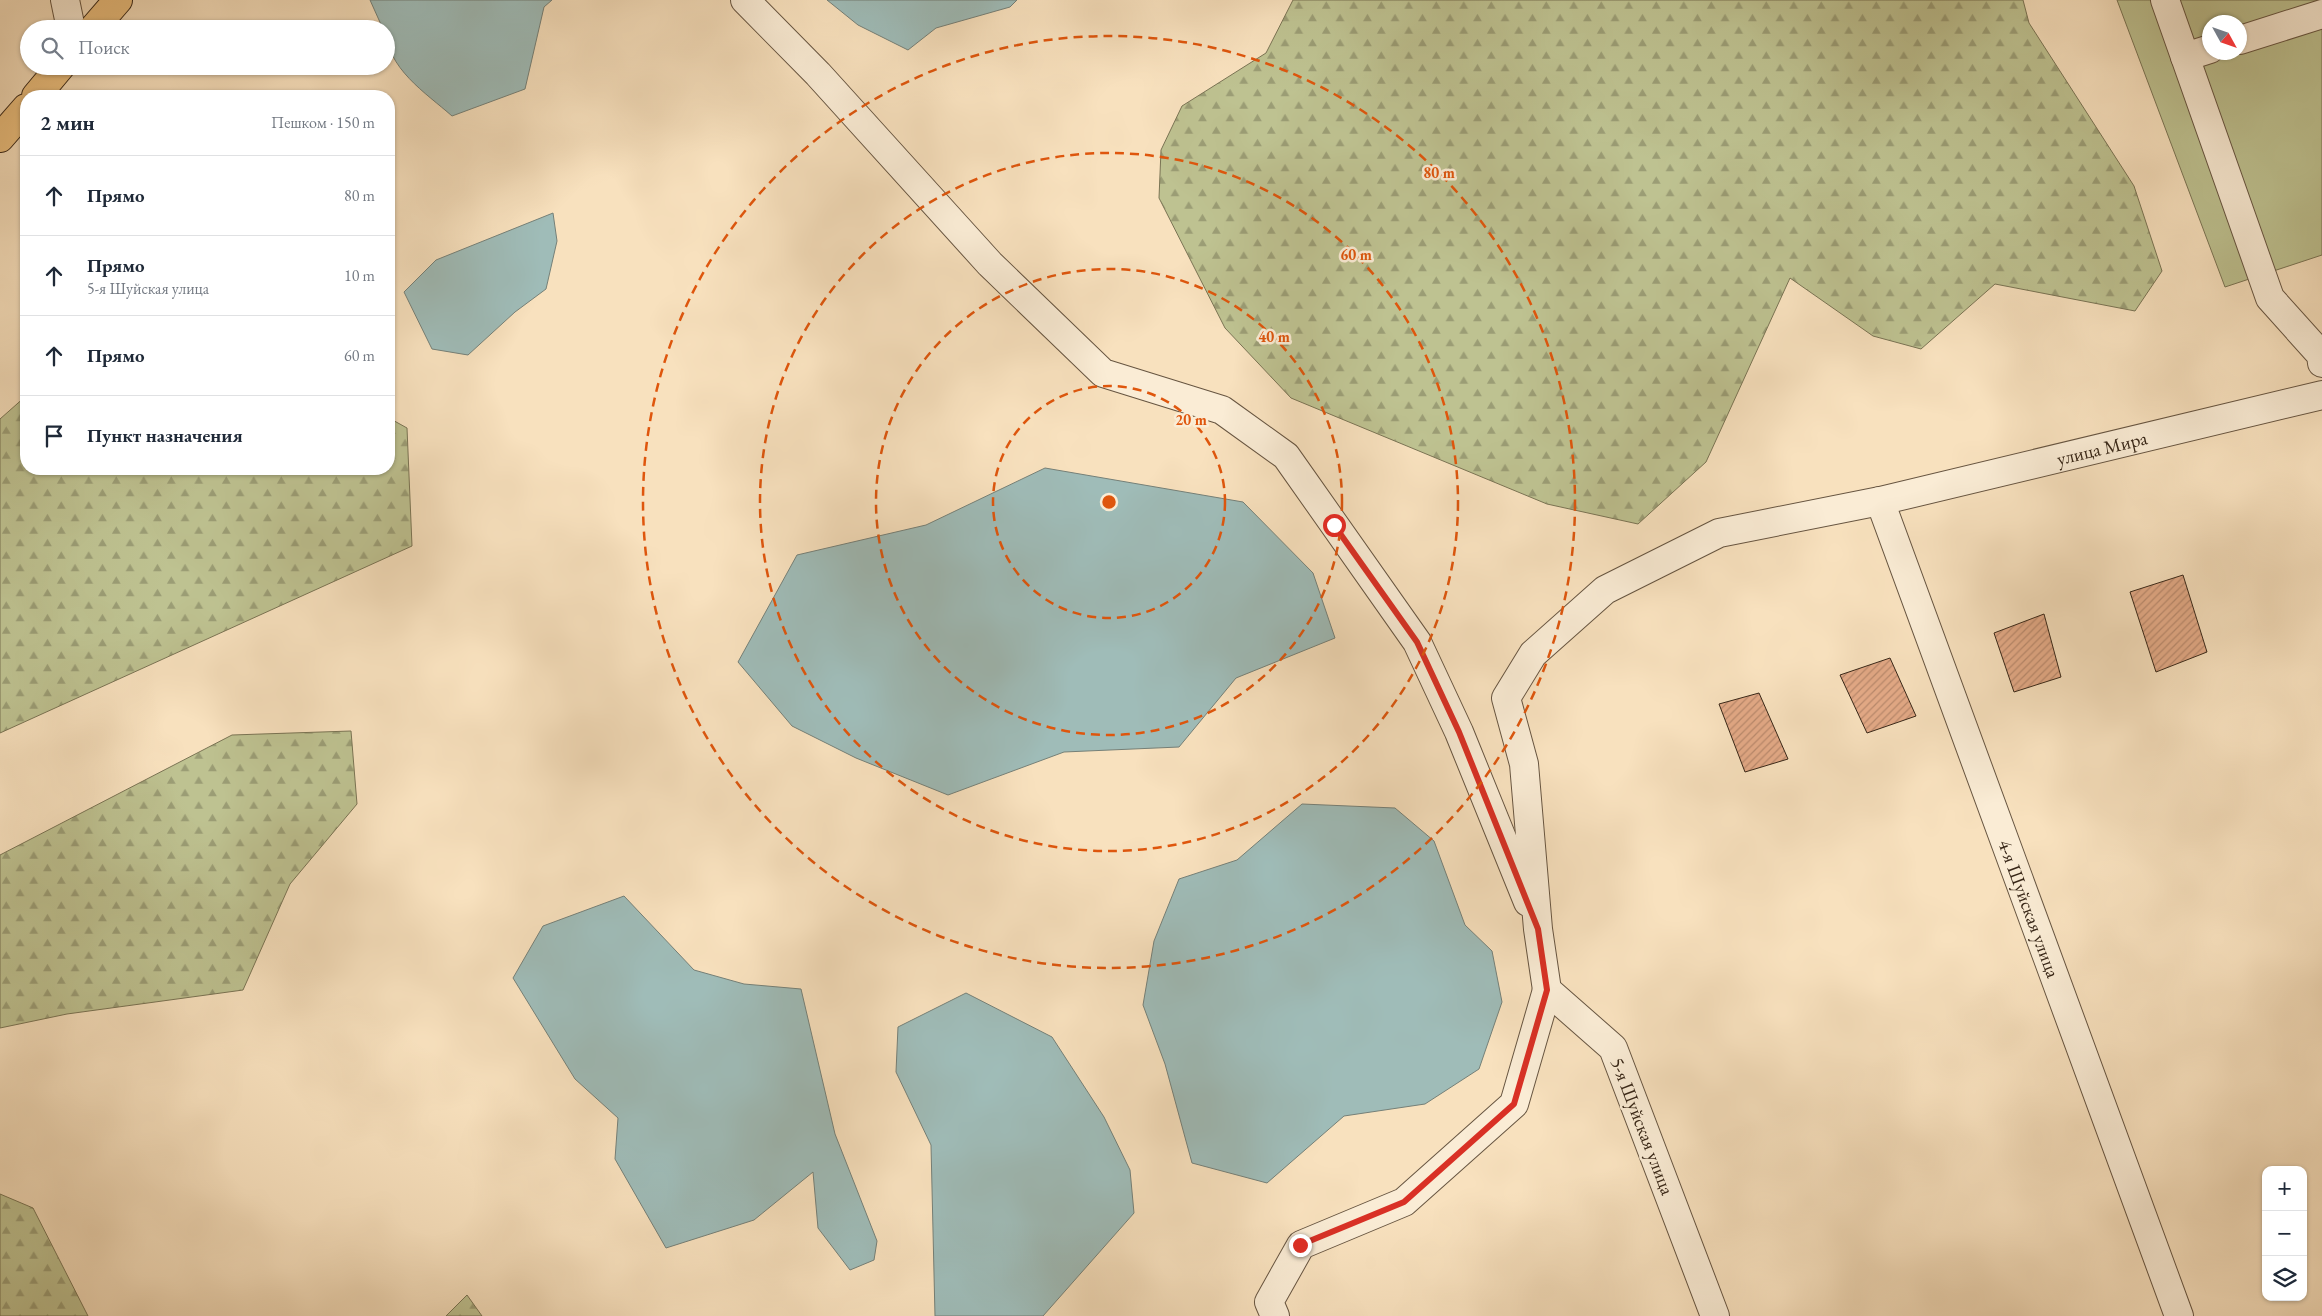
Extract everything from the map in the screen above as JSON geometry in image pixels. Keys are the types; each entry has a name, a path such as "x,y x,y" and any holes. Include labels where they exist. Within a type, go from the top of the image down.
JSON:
{"main road":[{"path":"101,20 118,0"},
{"path":"41,90 54,75"},
{"path":"0,138 20,115"}],"street":[{"path":"65,0 70,20"},
{"path":"745,0 818,74 990,264 1103,372 1222,410 1286,456 1417,642 1459,732 1538,929 1547,990 1514,1104 1404,1202 1300,1245 1272,1309"},
{"path":"2165,0 2197,53 2270,298 2320,355 2322,363"},
{"path":"2247,38 2322,14"},
{"name":"улица Мира","path":"1538,929 1524,764 1506,698 1533,654 1605,590 1719,533 1880,501 2322,394"},
{"name":"4-я Шуйская улица","path":"1880,501 2179,1316"},
{"name":"5-я Шуйская улица","path":"1547,990 1613,1048 1715,1316"}],"green space":[{"path":"1293,0 2023,0 2029,23 2134,186 2162,271 2135,311 1995,284 1921,349 1873,336 1790,278 1706,462 1638,524 1547,504 1291,398 1225,328 1159,198 1161,150 1182,106 1266,53"},
{"path":"2117,0 2322,0 2322,255 2225,287"},
{"path":"20,401 20,475 395,475 395,421 407,428 412,546 0,733 0,419"},
{"path":"351,731 357,804 290,884 243,990 67,1014 0,1028 0,855 232,735"},
{"path":"0,1194 33,1208 88,1316 0,1316"},
{"path":"467,1295 482,1316 446,1316"}],"water":[{"path":"370,0 552,0 544,7 525,89 452,116 420,89 400,68 395,59 395,20 379,20"},
{"path":"827,0 1017,0 1010,7 936,28 908,50 858,25"},
{"path":"553,213 557,241 546,289 515,312 468,355 432,349 404,292 436,260"},
{"path":"1045,468 1243,502 1313,573 1335,638 1236,678 1179,747 1064,752 948,795 856,758 792,726 738,662 797,555 926,525"},
{"path":"1302,804 1395,808 1434,841 1465,925 1492,951 1502,1002 1479,1069 1425,1104 1344,1116 1267,1183 1192,1163 1165,1064 1143,1005 1154,941 1179,879 1237,860"},
{"path":"624,896 694,970 744,984 801,989 835,1134 877,1241 874,1260 850,1270 818,1228 813,1172 754,1220 666,1248 615,1159 618,1118 575,1079 513,978 543,926"},
{"path":"966,993 1052,1037 1104,1117 1130,1170 1134,1213 1043,1316 935,1316 931,1145 896,1072 898,1027"}],"building":[{"path":"2183,575 2207,652 2156,672 2130,592"},
{"path":"2044,614 2061,677 2014,692 1994,633"},
{"path":"1890,658 1916,716 1867,733 1840,675"},
{"path":"1759,693 1788,759 1745,772 1719,704"}],"route":[{"path":"1300,1245 1404,1202 1514,1104 1547,990 1538,929 1459,732 1417,642 1334,525"}]}
